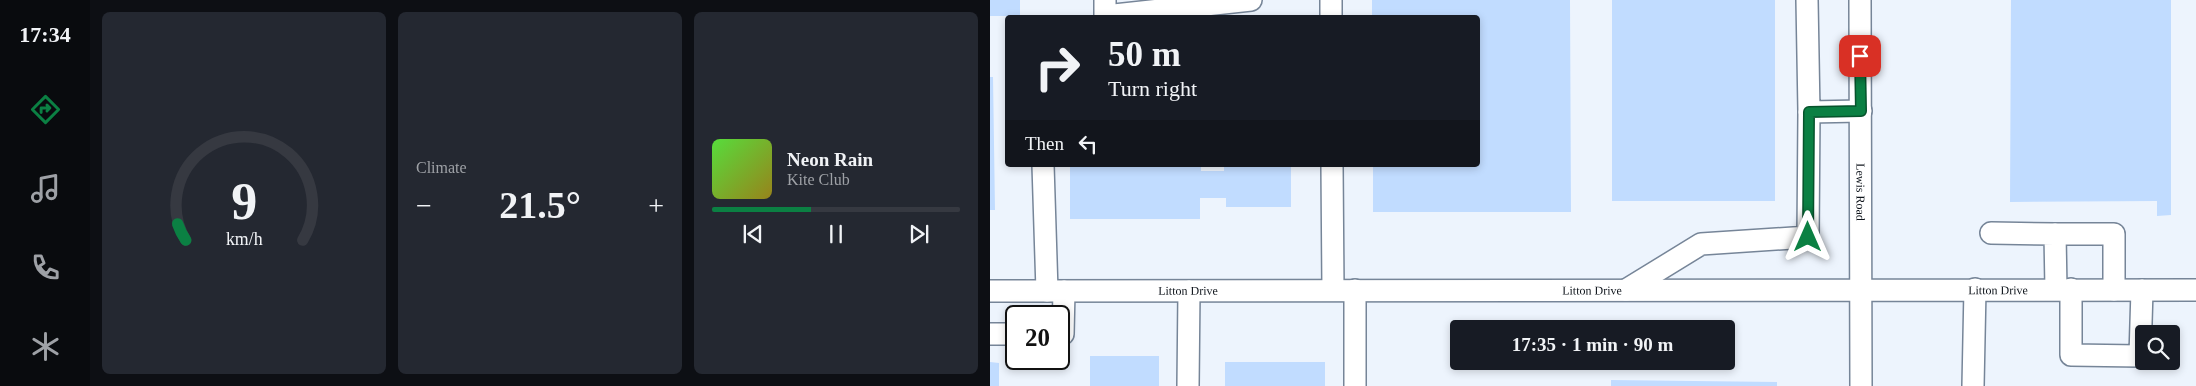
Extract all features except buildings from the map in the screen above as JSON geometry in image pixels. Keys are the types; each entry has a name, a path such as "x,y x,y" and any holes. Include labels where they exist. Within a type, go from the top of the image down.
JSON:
{"street":[{"path":"1104,0 1105,15"},
{"path":"1114,15 1251,0"},
{"path":"1331,0 1331,15"},
{"path":"1626,290 1701,244 1808,237 1809,112 1807,0"},
{"name":"Lewis Road","path":"1860,0 1861,386"},
{"path":"1809,112 1861,111"},
{"path":"1044,167 1058,305"},
{"path":"1332,167 1333,290"},
{"path":"1991,233 2114,234 2114,290"},
{"path":"2055,234 2071,355 2140,356 2142,290"},
{"path":"1973,386 1975,289"},
{"path":"1355,290 1355,386"},
{"name":"Litton Drive","path":"990,291 2196,290"},
{"path":"1188,386 1189,291"},
{"path":"990,334 1005,334"}],"route":[{"path":"1808,237 1809,112 1861,111 1860,56"}]}
